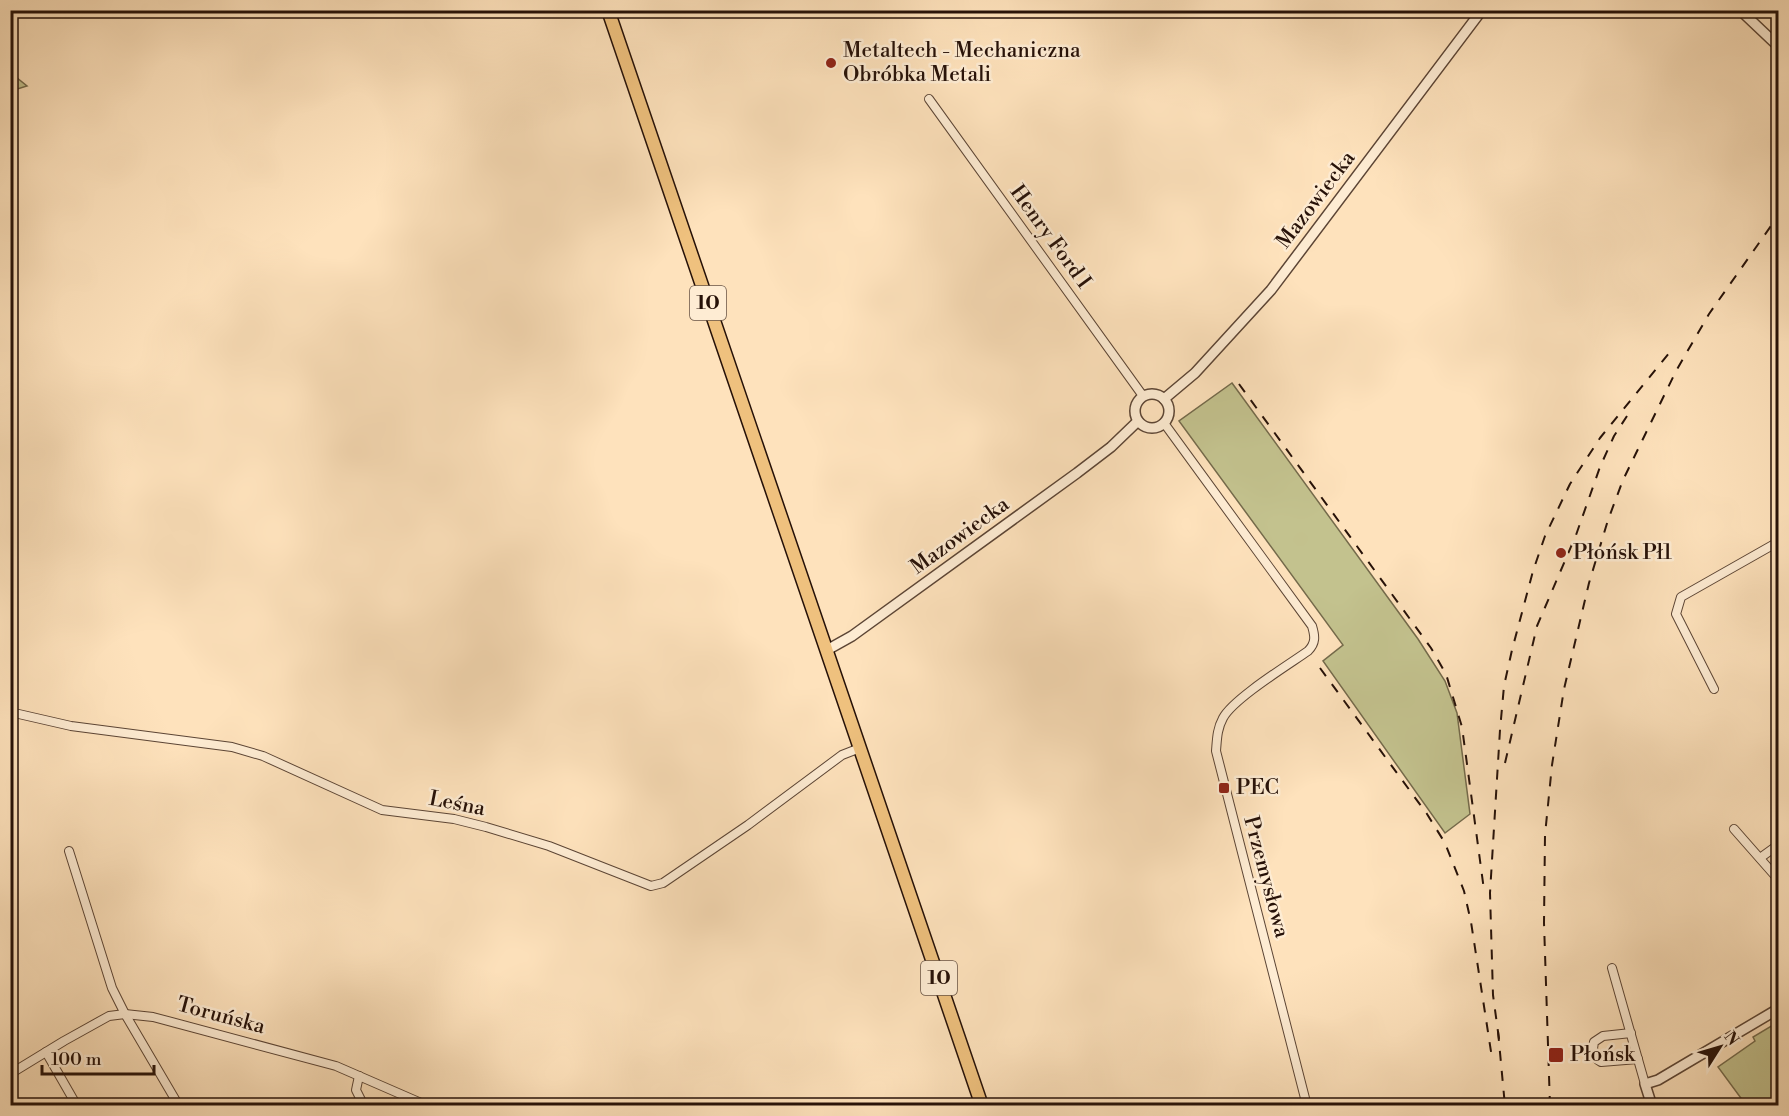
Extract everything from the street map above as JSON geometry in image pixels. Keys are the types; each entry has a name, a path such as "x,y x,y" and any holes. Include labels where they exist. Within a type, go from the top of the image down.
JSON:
{"main road":[{"name":"10","path":"608,10 982,1106"}],"street":[{"name":"Mazowiecka","path":"1164,399 1195,372 1269,293 1482,10"},
{"path":"1740,10 1779,46"},
{"name":"Henry Ford I","path":"929,99 1143,396"},
{"path":"1152,393 1164,399 1169,411 1164,423 1159,427 1148,428 1138,421 1134,411 1135,405 1143,396 1152,393"},
{"name":"Mazowiecka","path":"827,650 852,636 1079,472 1111,447 1138,421"},
{"name":"Przemysłowa","path":"1164,423 1312,626 1315,635 1312,647 1308,651 1235,703 1224,717 1217,733 1216,750 1217,763 1307,1106"},
{"path":"1714,688 1676,614 1681,597 1779,542"},
{"name":"Leśna","path":"10,711 71,726 232,747 263,756 382,810 454,819 486,827 549,846 651,886 663,883 748,825 842,755 860,748"},
{"path":"1734,829 1779,879"},
{"path":"1760,858 1779,845"},
{"path":"69,850 112,988 179,1106"},
{"path":"1612,968 1652,1106"},
{"path":"1645,1084 1658,1080 1779,1009"},
{"name":"Toruńska","path":"10,1074 109,1016 125,1014 153,1017 336,1066 428,1106"},
{"path":"1631,1033 1598,1037 1593,1046 1594,1056 1597,1060 1606,1062 1638,1059"},
{"path":"46,1052 77,1106"},
{"path":"359,1076 356,1090 364,1106"}],"shaded area":[{"path":"11,73 27,86 11,91"},
{"path":"1232,383 1418,639 1445,681 1457,713 1470,814 1445,833 1323,661 1343,645 1179,421"},
{"path":"1778,1022 1778,1105 1768,1105 1764,1099 1755,1105 1746,1105 1718,1067 1755,1041 1753,1037"}],"railway":[{"path":"1550,1106 1544,923 1545,835 1552,765 1564,689 1589,583 1623,480 1676,371 1709,314 1778,216"},
{"path":"1499,1039 1493,995 1490,893 1500,730 1504,686 1512,650 1545,536 1570,484 1600,438 1674,347"},
{"path":"1239,384 1431,648 1446,674 1462,727 1484,890"},
{"path":"1505,763 1537,626 1576,535 1600,467 1614,436 1627,416"},
{"path":"1320,668 1427,814 1445,843 1464,891 1471,922 1492,1058"},
{"path":"1498,1031 1505,1106"}],"place":[{"name":"Metaltech - Mechaniczna Obróbka Metali","path":"831,63"},
{"name":"Płońsk Pł1","path":"1561,553"},
{"name":"PEC","path":"1224,788"},
{"name":"Płońsk","path":"1556,1055"}]}
